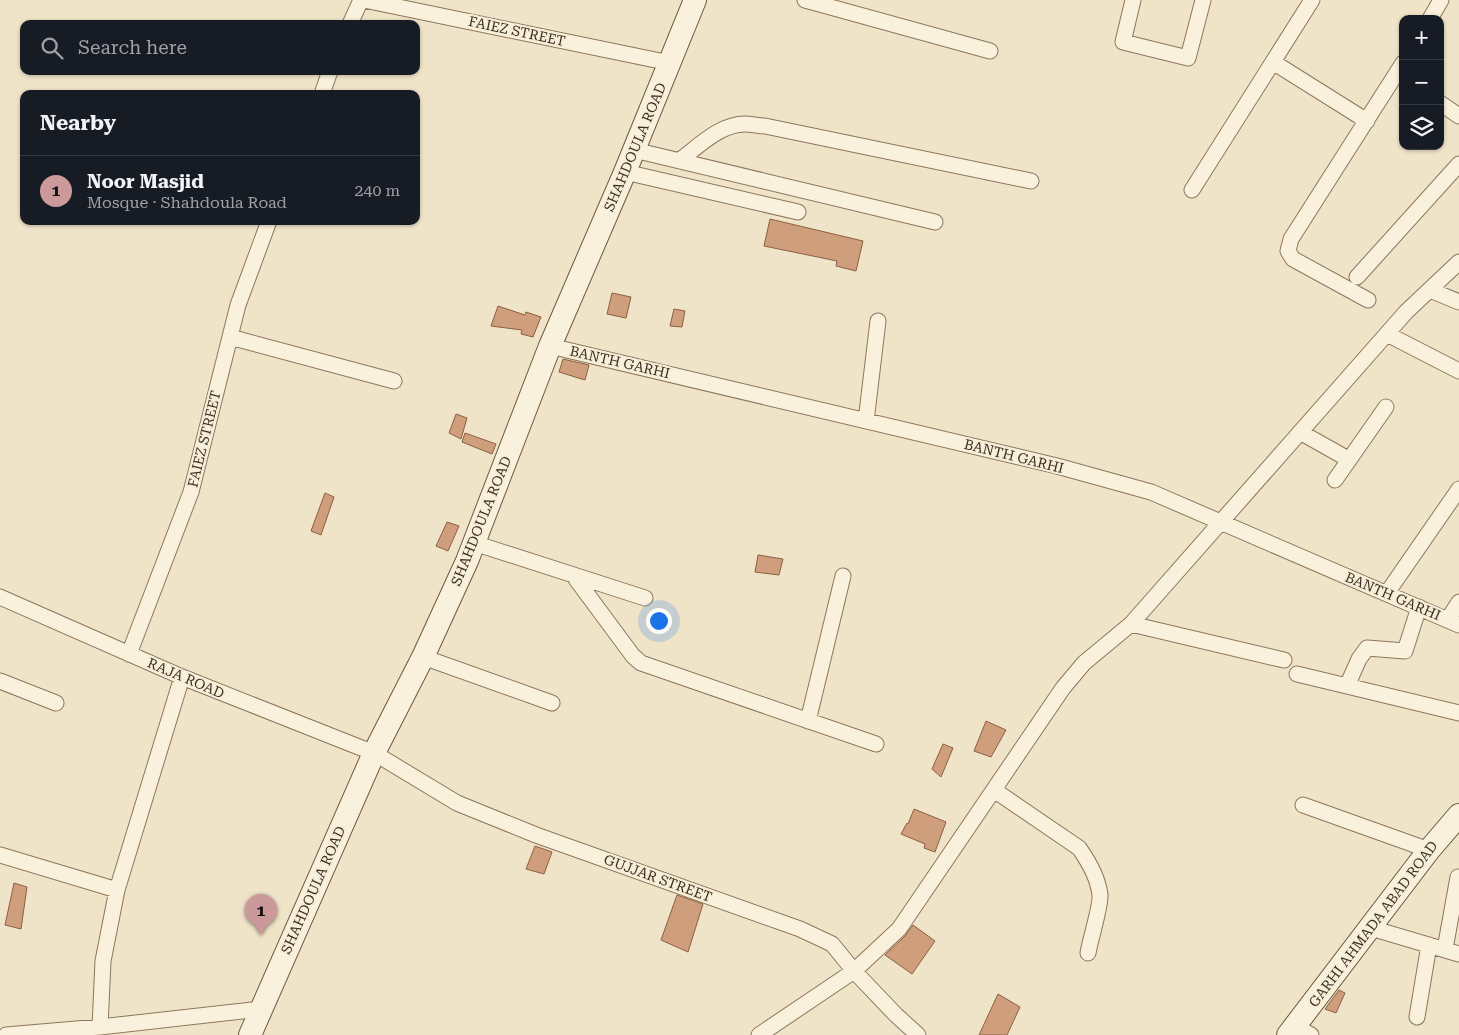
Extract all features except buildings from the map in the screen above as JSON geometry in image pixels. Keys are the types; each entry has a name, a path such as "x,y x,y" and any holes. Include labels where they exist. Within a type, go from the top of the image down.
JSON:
{"street":[{"name":"FAIEZ STREET","path":"352,20 363,0 670,62"},
{"name":"SHAHDOULA ROAD","path":"250,1035 374,753 423,657 474,543 550,346 625,172 695,0"},
{"path":"805,0 990,51"},
{"path":"1133,0 1123,42 1188,58 1203,0"},
{"path":"1192,190 1312,0"},
{"path":"1432,15 1441,0"},
{"path":"1272,62 1367,121"},
{"path":"1368,300 1293,259 1288,251 1291,239 1399,74"},
{"path":"323,90 329,75"},
{"path":"1443,105 1459,116"},
{"path":"680,160 714,134 730,127 744,124 765,126 1031,181"},
{"path":"634,150 935,222"},
{"path":"1357,277 1459,164"},
{"path":"625,172 798,212"},
{"name":"FAIEZ STREET","path":"129,654 191,492 238,305 268,225"},
{"path":"759,1035 854,971 899,929 1063,688 1084,663 1131,624 1406,312 1459,262"},
{"path":"1430,290 1459,302"},
{"path":"866,420 878,321"},
{"path":"1387,334 1459,371"},
{"path":"230,337 394,382"},
{"name":"BANTH GARHI","path":"550,346 1057,466 1151,492 1453,622"},
{"path":"1335,480 1386,407"},
{"path":"1300,432 1348,460"},
{"path":"1387,593 1459,489"},
{"path":"474,543 645,598"},
{"path":"573,575 627,648 641,663 876,744"},
{"path":"808,721 843,576"},
{"name":"RAJA ROAD","path":"0,597 182,677 374,753"},
{"path":"1453,622 1459,602"},
{"path":"1347,686 1367,648 1405,651 1419,607"},
{"path":"1131,624 1284,660"},
{"path":"423,657 552,703"},
{"path":"1297,674 1459,713"},
{"path":"100,1027 103,961 117,890 182,677"},
{"path":"0,681 56,703"},
{"name":"GUJJAR STREET","path":"374,753 457,803 536,835 800,929 832,944 854,971 918,1035"},
{"path":"994,790 1079,848 1088,861 1096,878 1100,896 1088,953"},
{"path":"1303,805 1429,850"},
{"name":"GARHI AHMADA ABAD ROAD","path":"1298,1032 1371,928 1429,850 1459,815"},
{"path":"0,855 117,890"},
{"path":"1371,928 1452,952 1458,877"},
{"path":"1417,1017 1429,945"},
{"path":"6,1035 100,1027 261,1009"}],"place":[{"name":"Noor Masjid","path":"261,935"}]}
